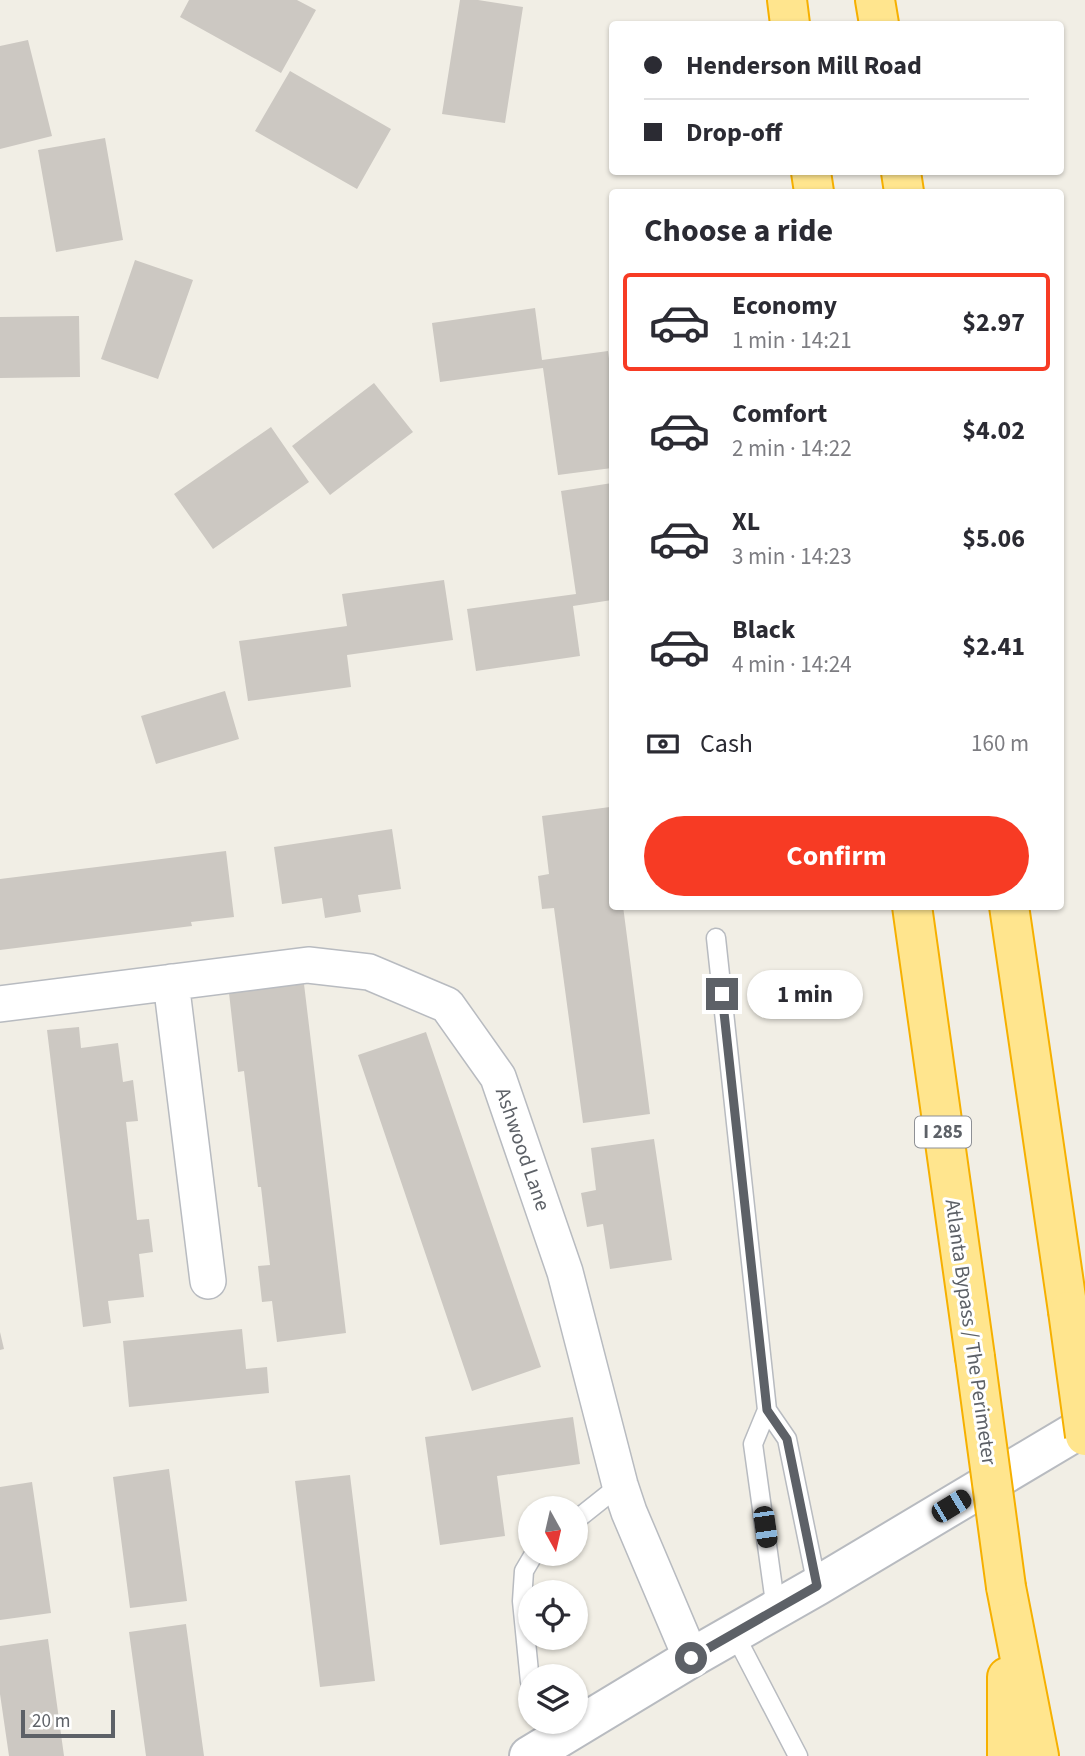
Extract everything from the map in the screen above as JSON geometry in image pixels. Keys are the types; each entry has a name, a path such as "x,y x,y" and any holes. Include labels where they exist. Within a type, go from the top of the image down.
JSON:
{"highway":[{"path":"787,0 790,21"},
{"path":"875,0 878,21"},
{"name":"Atlanta Bypass / The Perimeter","path":"913,910 1006,1587 1040,1756"},
{"path":"1010,910 1085,1436"},
{"path":"1006,1587 1007,1756"}],"street":[{"name":"Ashwood Lane","path":"0,1004 308,965 369,972 447,1005 498,1077 565,1272 620,1485 691,1658"},
{"path":"171,982 208,1281"},
{"path":"536,1747 817,1586 1085,1426"}],"lane":[{"path":"716,938 767,1410 787,1439 817,1586"},
{"path":"767,1410 753,1444 776,1609"},
{"path":"588,1510 620,1485"},
{"path":"527,1566 524,1571 522,1601 528,1664"},
{"path":"734,1633 798,1756"}],"building":[{"path":"189,0 297,0 316,10 281,73 180,17"},
{"path":"460,0 523,7 505,123 442,114"},
{"path":"28,40 52,136 0,149 0,46"},
{"path":"290,71 391,129 357,189 255,131"},
{"path":"105,138 123,240 56,252 38,150"},
{"path":"135,260 193,280 158,379 101,359"},
{"path":"535,308 542,360 608,351 609,468 558,475 543,368 440,382 432,323"},
{"path":"79,316 80,377 0,378 0,317"},
{"path":"374,383 413,432 330,495 292,446"},
{"path":"271,427 309,482 213,549 174,494"},
{"path":"609,483 609,600 573,606 580,656 476,671 467,609 576,594 561,491"},
{"path":"444,580 453,640 347,655 351,687 248,701 239,641 347,626 342,594"},
{"path":"225,691 239,739 156,764 141,716"},
{"path":"609,807 609,910 624,910 650,1114 583,1123 554,908 542,909 538,876 549,874 542,816"},
{"path":"392,829 401,889 358,895 361,912 325,918 322,898 282,904 274,847"},
{"path":"226,851 234,917 191,922 192,926 0,950 0,879"},
{"path":"304,984 346,1333 277,1342 272,1301 262,1302 258,1266 270,1265 244,1071 238,1072 229,993"},
{"path":"79,1027 81,1048 118,1043 123,1082 133,1080 138,1121 126,1122 137,1220 149,1219 153,1252 139,1254 144,1297 108,1301 111,1323 83,1327 47,1030"},
{"path":"426,1032 541,1367 472,1391 358,1055"},
{"path":"654,1139 672,1260 610,1269 603,1224 587,1227 581,1193 596,1190 591,1148"},
{"path":"242,1329 246,1369 267,1367 269,1393 129,1407 123,1341"},
{"path":"0,1332 4,1349 0,1350"},
{"path":"573,1417 580,1464 497,1476 505,1536 440,1545 425,1437"},
{"path":"169,1469 187,1601 130,1608 113,1477"},
{"path":"350,1475 375,1681 320,1687 295,1481"},
{"path":"32,1482 51,1613 0,1620 0,1487"},
{"path":"186,1624 204,1756 146,1756 129,1632"},
{"path":"48,1639 64,1756 9,1756 0,1694 0,1646"}],"route":[{"path":"691,1658 817,1586 787,1439 767,1410 722,994"}]}
